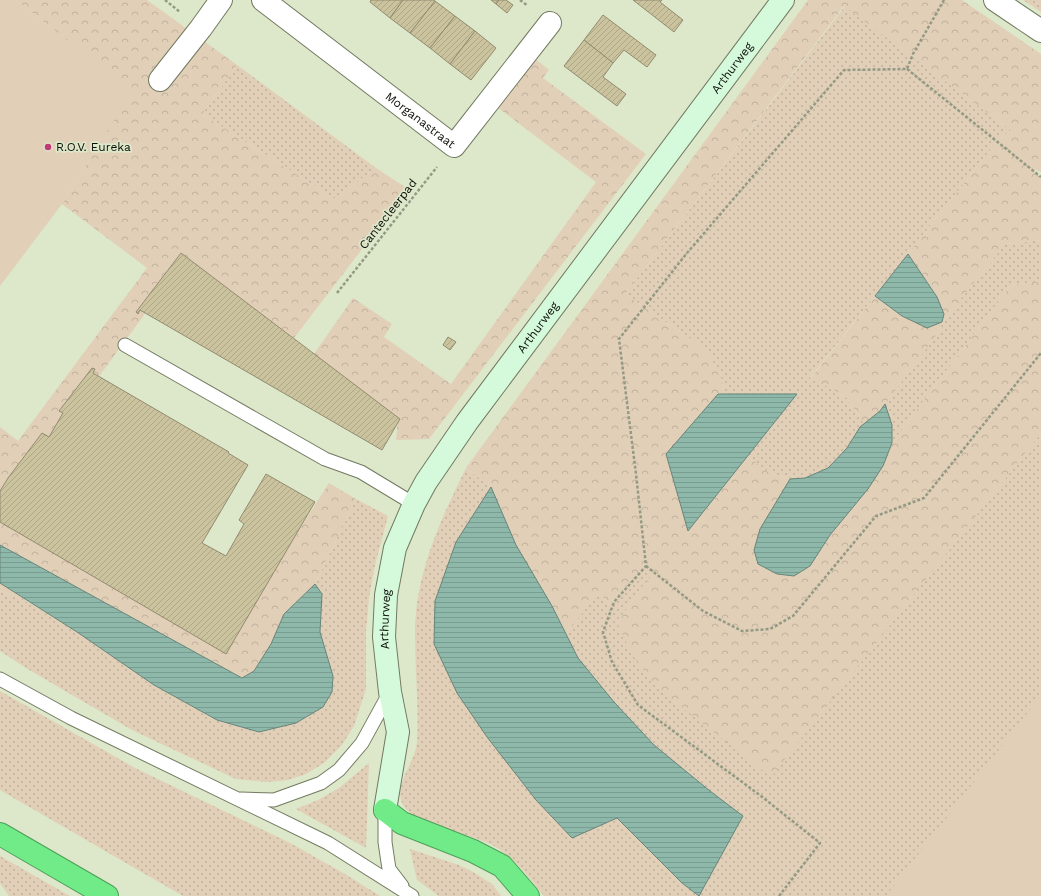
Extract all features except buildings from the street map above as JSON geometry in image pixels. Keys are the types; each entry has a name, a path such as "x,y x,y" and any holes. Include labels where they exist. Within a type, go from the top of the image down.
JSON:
{"highway":[{"path":"385,810 402,823 473,851 502,866 528,896"},
{"path":"0,834 107,896"}],"street":[{"path":"160,80 221,0"},
{"name":"Morganastraat","path":"263,0 454,146 550,24"},
{"name":"Arthurweg","path":"385,810 398,732 390,692 384,637 386,595 396,548 414,504 426,482 467,422 783,0"},
{"path":"995,0 1041,31"}],"lane":[{"path":"125,345 325,459 361,472 414,504"},
{"path":"0,679 71,718 328,843 410,894"},
{"path":"237,799 274,800 321,784 339,770 362,743 390,692"},
{"name":"Arthurweg","path":"385,810 385,842 389,869 410,894"}],"path":[{"path":"907,68 913,54 944,0"},
{"path":"1041,178 907,68 844,70 687,253 619,339 646,566 703,610 742,631 770,629 793,616 876,516 924,498 1041,353"},
{"name":"Cantecleerpad","path":"337,293 454,146"},
{"path":"646,566 614,602 603,632 612,662 638,705 761,796 820,843 780,896"}],"green space":[{"name":"R.O.V. Eureka","path":"0,0 16,0 132,91 62,204 0,286"},
{"path":"16,0 147,0 237,65 202,114 335,199 376,168 408,189 294,338 186,258 3,507 244,616 329,483 356,499 315,584 284,614 271,644 254,671 242,678 0,545 0,427 18,441 147,268 62,204 131,91"},
{"path":"808,0 962,0 1041,54 1041,172 1033,169 1041,178 1041,240 1005,244 942,322 940,330 880,411 864,424 847,398 827,386 810,379 875,296 902,316 937,297 908,254 999,139 1011,130 844,6 625,294 698,344 709,355 720,373 725,394 718,394 688,531 748,456 769,473 790,479 760,529 810,566 830,535 883,466 892,443 1011,285 1041,281 1041,433 771,777 656,687 632,654 617,623 654,573 644,566 609,604 599,592 566,634 552,606 516,545 491,487 466,468"},
{"path":"1023,0 1041,0 1041,12"},
{"path":"845,6 1011,130 999,139 810,378 847,398 864,424 860,427 847,448 828,468 805,478 790,479 769,473 748,456 797,394 725,394 720,373 698,344 625,294"},
{"path":"529,54 549,70 543,78 646,154 429,439 396,440 398,418 314,354 353,298 392,324 384,337 451,384 596,182 493,104"},
{"path":"237,65 376,168 335,199 202,114"},
{"path":"1041,240 1041,281 1011,285 892,443 892,425 885,404 940,330 942,322 1005,244"},
{"path":"1041,433 1041,896 699,896 742,816 654,745 614,702 578,658 566,634 599,591 609,604 644,566 655,573 643,586 617,623 771,776"},
{"path":"466,468 491,487 456,542 435,601 434,644 487,737 536,800 572,838 617,818 682,883 699,896 544,896 520,867 506,854 490,844 478,839 426,822 410,813 402,803 400,794 401,786 412,760 417,743 418,715 415,634 419,590 424,569 438,528"},
{"path":"356,499 388,516 375,565 369,598 366,631 366,689 354,726 342,745 324,763 306,774 288,780 268,782 236,779 132,730 26,668 0,651 0,591 32,604 77,632 154,685 216,720 259,732 296,722 323,707 332,692 333,676 320,632 322,594 315,584"},
{"path":"0,583 32,604 0,591"},
{"path":"0,691 135,768 292,844 380,896 183,896 0,790"},
{"path":"1041,695 1041,896 886,896"},
{"path":"369,763 366,848 296,809 318,800 339,788"},
{"path":"410,849 459,865 473,872 492,884 501,896 439,896 417,880"},
{"path":"0,856 70,896 9,896 0,883"}],"water":[{"path":"908,254 937,297 944,314 942,322 927,328 902,316 875,296"},
{"path":"718,394 797,394 688,531 666,454"},
{"path":"885,404 892,425 892,443 883,466 868,489 830,535 810,566 794,576 777,574 758,564 754,550 760,529 790,479 805,478 828,468 847,448 860,427 880,411"},
{"path":"491,487 516,545 552,606 578,658 614,702 654,745 743,816 699,896 682,883 617,818 572,838 536,800 487,737 457,693 434,644 435,601 456,542"},
{"path":"0,545 242,678 254,671 271,644 284,614 315,584 322,594 320,632 333,676 332,692 323,707 296,723 259,732 217,720 154,685 77,632 0,583"}],"place":[{"name":"R.O.V. Eureka","path":"48,147"}]}
